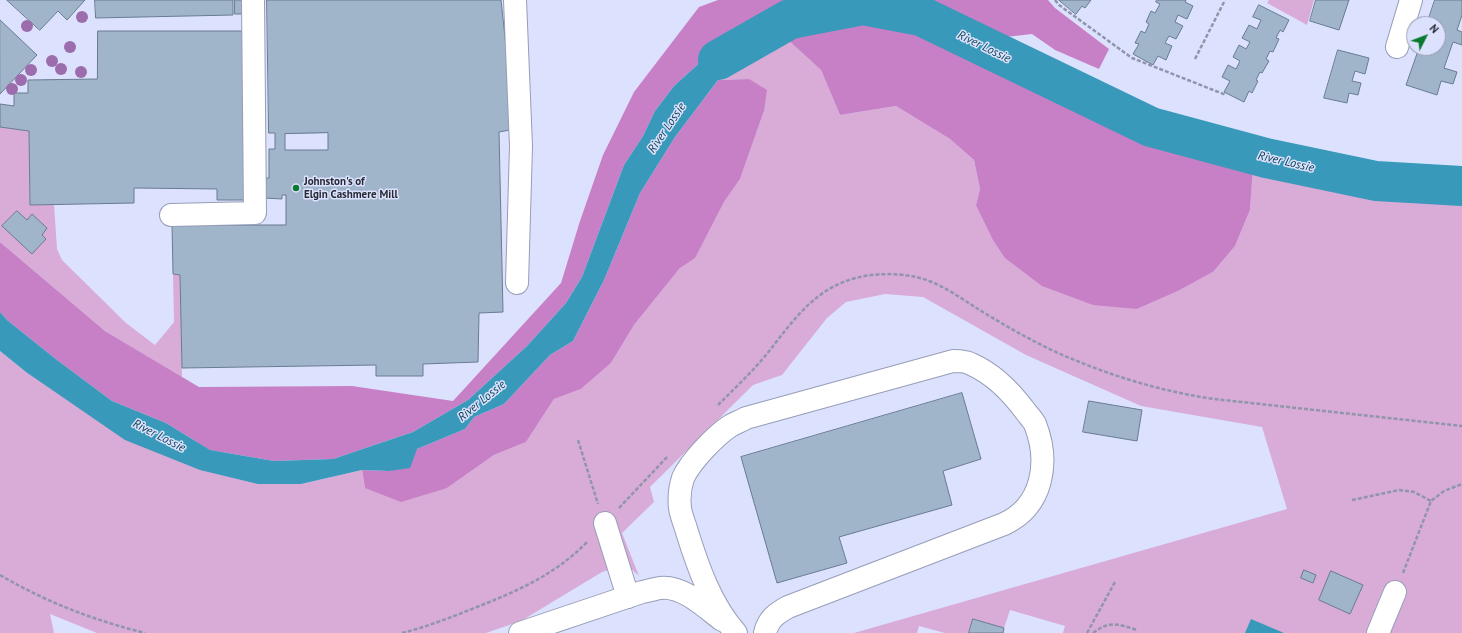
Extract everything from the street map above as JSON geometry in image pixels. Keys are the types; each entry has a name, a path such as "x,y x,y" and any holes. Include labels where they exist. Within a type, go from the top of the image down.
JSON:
{"street":[{"path":"171,215 255,213 253,0"},
{"path":"515,0 521,146 517,283"},
{"path":"1397,47 1411,0"},
{"path":"732,628 719,610 695,559 680,509 680,492 684,478 692,462 730,426 746,418 953,361 971,364 989,374 1006,388 1034,423 1040,439 1043,458 1043,474 1038,488 1024,510 1015,519 1004,524 788,607 773,616 766,628 766,633"},
{"path":"605,523 628,597"},
{"path":"520,633 628,597 660,588 672,588 684,592 732,628"},
{"path":"1378,633 1395,592"}],"path":[{"path":"1055,0 1059,5 1132,58 1226,95"},
{"path":"1195,59 1225,0"},
{"path":"717,406 751,372 787,327 816,298 838,284 864,276 894,274 917,277 940,286 1017,333 1057,352 1110,374 1147,386 1184,395 1214,399 1462,426"},
{"path":"578,440 605,523"},
{"path":"402,633 425,628 515,592 538,580 560,565 583,546 673,451"},
{"path":"1395,592 1431,501 1444,491 1462,484"},
{"path":"1352,500 1399,490 1414,492 1431,501"},
{"path":"0,575 24,590 83,615 116,626 144,633"},
{"path":"1087,633 1115,582"},
{"path":"1093,633 1101,626 1116,624 1137,630"}],"shaded area":[{"path":"718,0 812,0 784,9 737,29 674,86 655,111 643,136 624,165 582,277 566,303 527,346 468,400 413,432 333,459 274,461 210,450 166,423 112,401 57,360 7,320 0,312 0,242 105,331 199,387 352,386 453,401 561,283 580,221 603,155 634,92 699,7"},
{"path":"900,0 1048,0 1055,8 1109,49 1099,69 1055,50 1032,34 1006,37 938,15 909,2"},
{"path":"1269,0 1314,0 1307,25 1267,3"},
{"path":"871,21 921,35 1146,141 1253,167 1250,210 1235,246 1213,272 1178,291 1137,309 1093,305 1042,286 1005,258 993,240 976,205 980,189 974,160 950,139 896,106 840,115 821,70 787,39 843,25"},
{"path":"787,39 821,70 840,115 896,106 950,139 974,160 980,189 976,205 1137,309 1178,291 1213,272 1235,246 1250,210 1253,167 1420,198 1462,198 1462,633 1063,633 1065,626 1010,610 1004,628 973,619 969,633 945,633 919,626 917,633 854,633 1287,509 1262,427 1141,406 1026,355 923,297 885,294 846,302 827,318 782,375 753,385 650,487 654,502 622,533 639,576 626,564 602,572 521,621 486,633 97,633 50,614 54,633 0,633 0,351 26,372 301,484 362,470 365,488 447,488 494,455 526,442 554,399 581,389 611,363 634,325 680,268 695,257 724,202 740,179 764,111 749,79 718,80 767,42"},
{"path":"749,79 767,90 764,111 740,179 724,202 695,258 680,268 634,325 611,363 581,389 554,399 526,442 494,455 447,488 401,502 365,488 362,470 389,471 417,449 465,429 474,417 504,404 550,355 573,341 604,280 640,193 675,137 718,80"},
{"path":"0,127 29,131 30,205 54,204 57,249 62,260 126,323 155,345 174,322 173,274 180,275 182,377 105,331 0,242"}],"water":[{"path":"766,17 767,42 718,80 675,137 640,193 604,280 573,341 550,355 504,404 474,417 465,429 417,449 410,468 389,471 362,470 301,484 258,484 200,470 125,440 26,372 0,351 0,312 7,320 57,360 112,401 166,423 210,450 274,461 333,459 413,432 468,400 527,346 566,303 582,277 624,165 643,136 655,111 674,86 737,29"},
{"path":"1251,619 1284,633 1245,633"}],"building":[{"path":"7,0 85,0 67,20 58,11 40,30"},
{"path":"95,0 233,0 233,15 96,18"},
{"path":"235,0 243,0 243,14 235,14"},
{"path":"267,0 501,0 515,129 499,132 503,312 479,313 478,362 423,364 423,376 376,376 376,365 182,368 180,275 173,274 172,225 286,225 286,195 282,195 282,199 264,198 264,178 269,178 269,149 275,149 275,133 269,133","holes":["328,133 328,150 285,150 285,134"]},
{"path":"1059,0 1091,0 1085,8 1082,6 1076,14"},
{"path":"1157,0 1186,0 1185,2 1193,6 1187,19 1178,15 1175,22 1183,26 1176,39 1169,36 1165,43 1172,46 1166,60 1158,56 1153,65 1133,54 1139,44 1135,43 1141,31 1145,33 1149,24 1146,22 1151,11 1155,13 1160,4 1156,2"},
{"path":"1316,0 1349,0 1339,30 1310,21"},
{"path":"1435,0 1462,0 1462,15 1457,30 1462,32 1462,45 1453,42 1444,68 1457,72 1453,84 1441,81 1437,95 1406,85 1416,56 1446,56 1446,16 1430,16"},
{"path":"1259,5 1289,20 1283,32 1280,30 1276,38 1279,39 1273,52 1270,51 1266,59 1269,61 1262,73 1260,72 1256,80 1258,81 1252,93 1249,91 1244,102 1224,92 1230,81 1222,77 1228,65 1236,69 1240,61 1233,57 1239,45 1246,49 1250,42 1242,38 1249,25 1257,29 1261,20 1253,17"},
{"path":"0,20 37,55 0,94"},
{"path":"98,31 244,31 244,200 217,200 217,189 134,188 134,203 30,205 29,131 0,127 0,104 14,106 14,93 28,93 28,80 97,79"},
{"path":"1338,50 1369,58 1365,74 1355,71 1352,81 1361,83 1358,95 1349,93 1347,103 1324,98"},
{"path":"17,211 27,220 32,214 47,228 42,235 46,239 32,254 2,226"},
{"path":"962,393 981,459 943,471 952,505 839,537 847,563 777,583 741,457"},
{"path":"1089,401 1142,410 1137,441 1083,432"},
{"path":"1304,570 1316,575 1313,583 1301,578"},
{"path":"1331,571 1363,585 1350,614 1319,600"},
{"path":"973,619 1004,628 1003,633 969,633"}],"waterway":[{"name":"River Lossie","path":"718,60 790,19 863,5 921,16 1151,127 1266,158 1376,181 1462,186"}],"place":[{"name":"Johnston's of Elgin Cashmere Mill","path":"296,188"}]}
